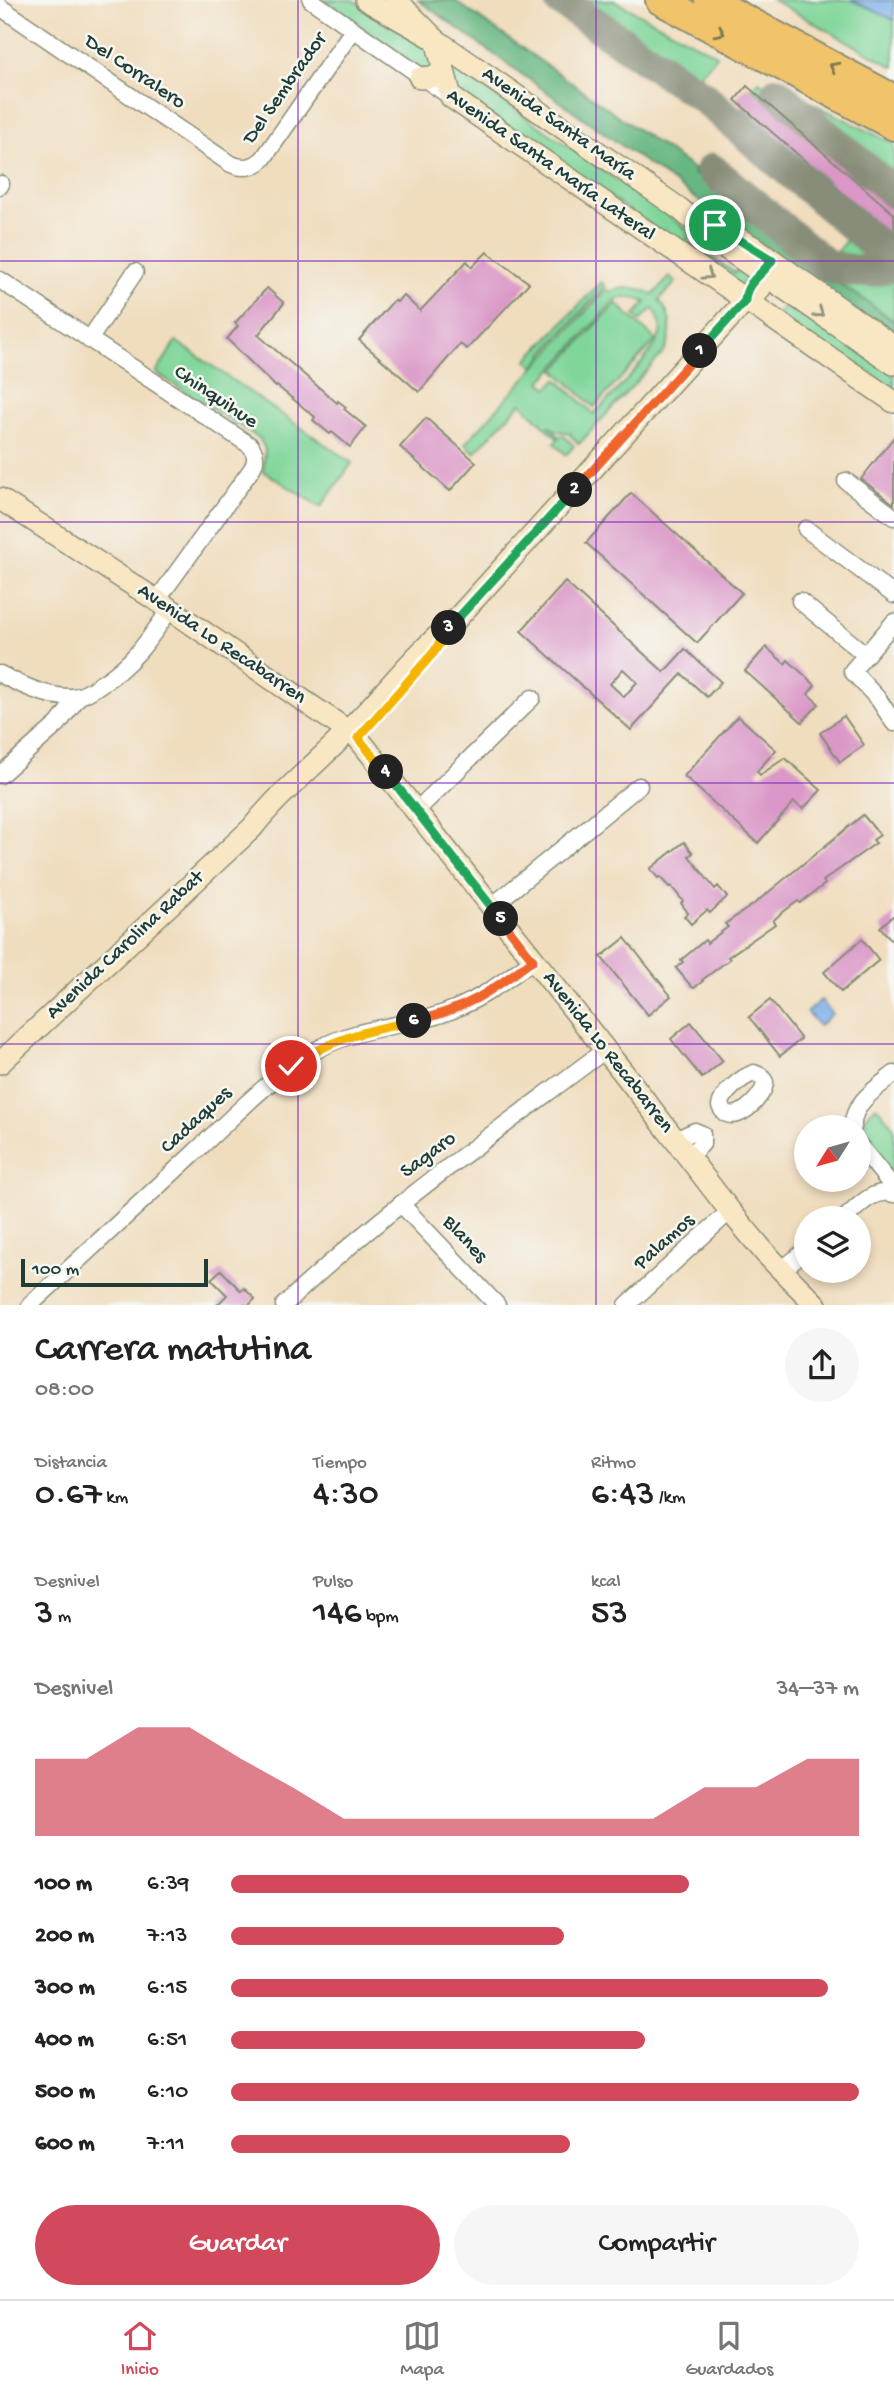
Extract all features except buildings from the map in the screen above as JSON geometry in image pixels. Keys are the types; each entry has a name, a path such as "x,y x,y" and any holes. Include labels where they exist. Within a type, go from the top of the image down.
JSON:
{"highway":[{"path":"660,0 894,126"},
{"path":"709,0 894,99"}],"street":[{"name":"Avenida Santa María Lateral","path":"311,0 420,78 894,402"},
{"name":"Avenida Santa María","path":"366,0 436,40 680,209 733,234 768,267 894,364"},
{"name":"Avenida Santa María","path":"396,0 436,40"},
{"name":"Del Corralero","path":"0,7 229,163 248,167"},
{"name":"Del Sembrador","path":"248,167 263,159 353,30"},
{"path":"436,40 451,97"},
{"path":"420,78 432,77 444,70"},
{"name":"Avenida Santa María","path":"768,267 894,347"},
{"name":"Avenida Carolina Rabat","path":"0,1063 252,828 281,808 434,652 451,625 745,301 754,297 763,284 768,267"},
{"path":"89,340 135,272"},
{"name":"Chinquihue","path":"0,280 251,446 255,453 256,464 163,605"},
{"path":"846,481 894,517"},
{"name":"Avenida Lo Recabarren","path":"0,499 354,734 417,810 730,1211 816,1305"},
{"path":"806,529 894,595"},
{"path":"800,601 866,655"},
{"path":"0,775 58,724 79,696 112,677 135,659 163,605"},
{"path":"894,622 852,671 879,700 894,723"},
{"path":"0,674 40,691 79,696"},
{"path":"417,810 532,698"},
{"path":"491,907 639,786"},
{"name":"Cadaques","path":"30,1305 251,1099 291,1066 319,1048 357,1033 433,1017 471,1003 504,983 533,960"},
{"name":"Sagaro","path":"284,1305 338,1255 401,1204 606,1050"},
{"path":"854,1115 860,1105 894,1074"},
{"path":"682,1148 702,1144 702,1134 724,1114"},
{"path":"859,1206 870,1196 892,1187 872,1161"},
{"path":"872,1170 875,1177 872,1188"},
{"path":"870,1196 871,1192"},
{"name":"Blanes","path":"401,1204 496,1305"},
{"name":"Palamos","path":"627,1305 730,1211"},
{"path":"782,1270 794,1260"}],"green space":[{"path":"322,0 353,0 425,46 429,50 434,68 426,72"},
{"path":"418,0 454,0 695,170 693,173 801,261 894,321 894,340"},
{"path":"577,0 613,0 717,55 695,81"},
{"path":"773,0 894,0 894,67"},
{"path":"447,62 691,232 687,241 735,273 740,266 746,269 747,276 741,286 456,93"},
{"path":"759,81 894,201 894,211 752,88"},
{"path":"778,86 894,144 894,184 790,96"},
{"path":"744,108 894,239 894,250 737,117"},
{"path":"732,129 876,253 871,264 843,264 829,259 707,158 712,153 835,254 849,237 726,136"},
{"path":"700,163 827,270 861,277 878,277 894,271 894,321 801,261 693,173"},
{"path":"670,277 676,282 659,300 667,312 670,325 664,352 579,444 571,433 557,431 548,425 559,437 563,435 574,446 566,455 554,443 558,439 521,403 474,453 465,444 606,289 610,292 637,289 653,295","holes":["634,298 646,302 635,315 640,321 653,308 659,320 660,334 641,363 594,414 557,379 548,388 541,382 614,301"]},
{"path":"601,282 605,286 534,367 527,360"},
{"path":"616,303 656,340 594,407 555,370"},
{"path":"787,303 894,375 894,396 777,315"},
{"path":"176,341 352,463 321,507 263,471 265,449 260,439 156,373"},
{"path":"876,1106 894,1127 894,1174 872,1149 872,1115 868,1115"}],"water":[{"path":"851,0 894,0 894,20"},
{"path":"821,1000 832,1014 819,1026 807,1012"}],"taxiway":[{"path":"560,0 703,97 894,261"},
{"path":"777,93 894,193"},
{"path":"712,170 826,265 860,271 894,264"}],"route":[{"path":"291,1066 319,1048 357,1033 433,1017 471,1003 504,983 533,960 358,738 434,652 451,625 745,301 746,290 754,277 763,274 772,260 715,225"}]}
